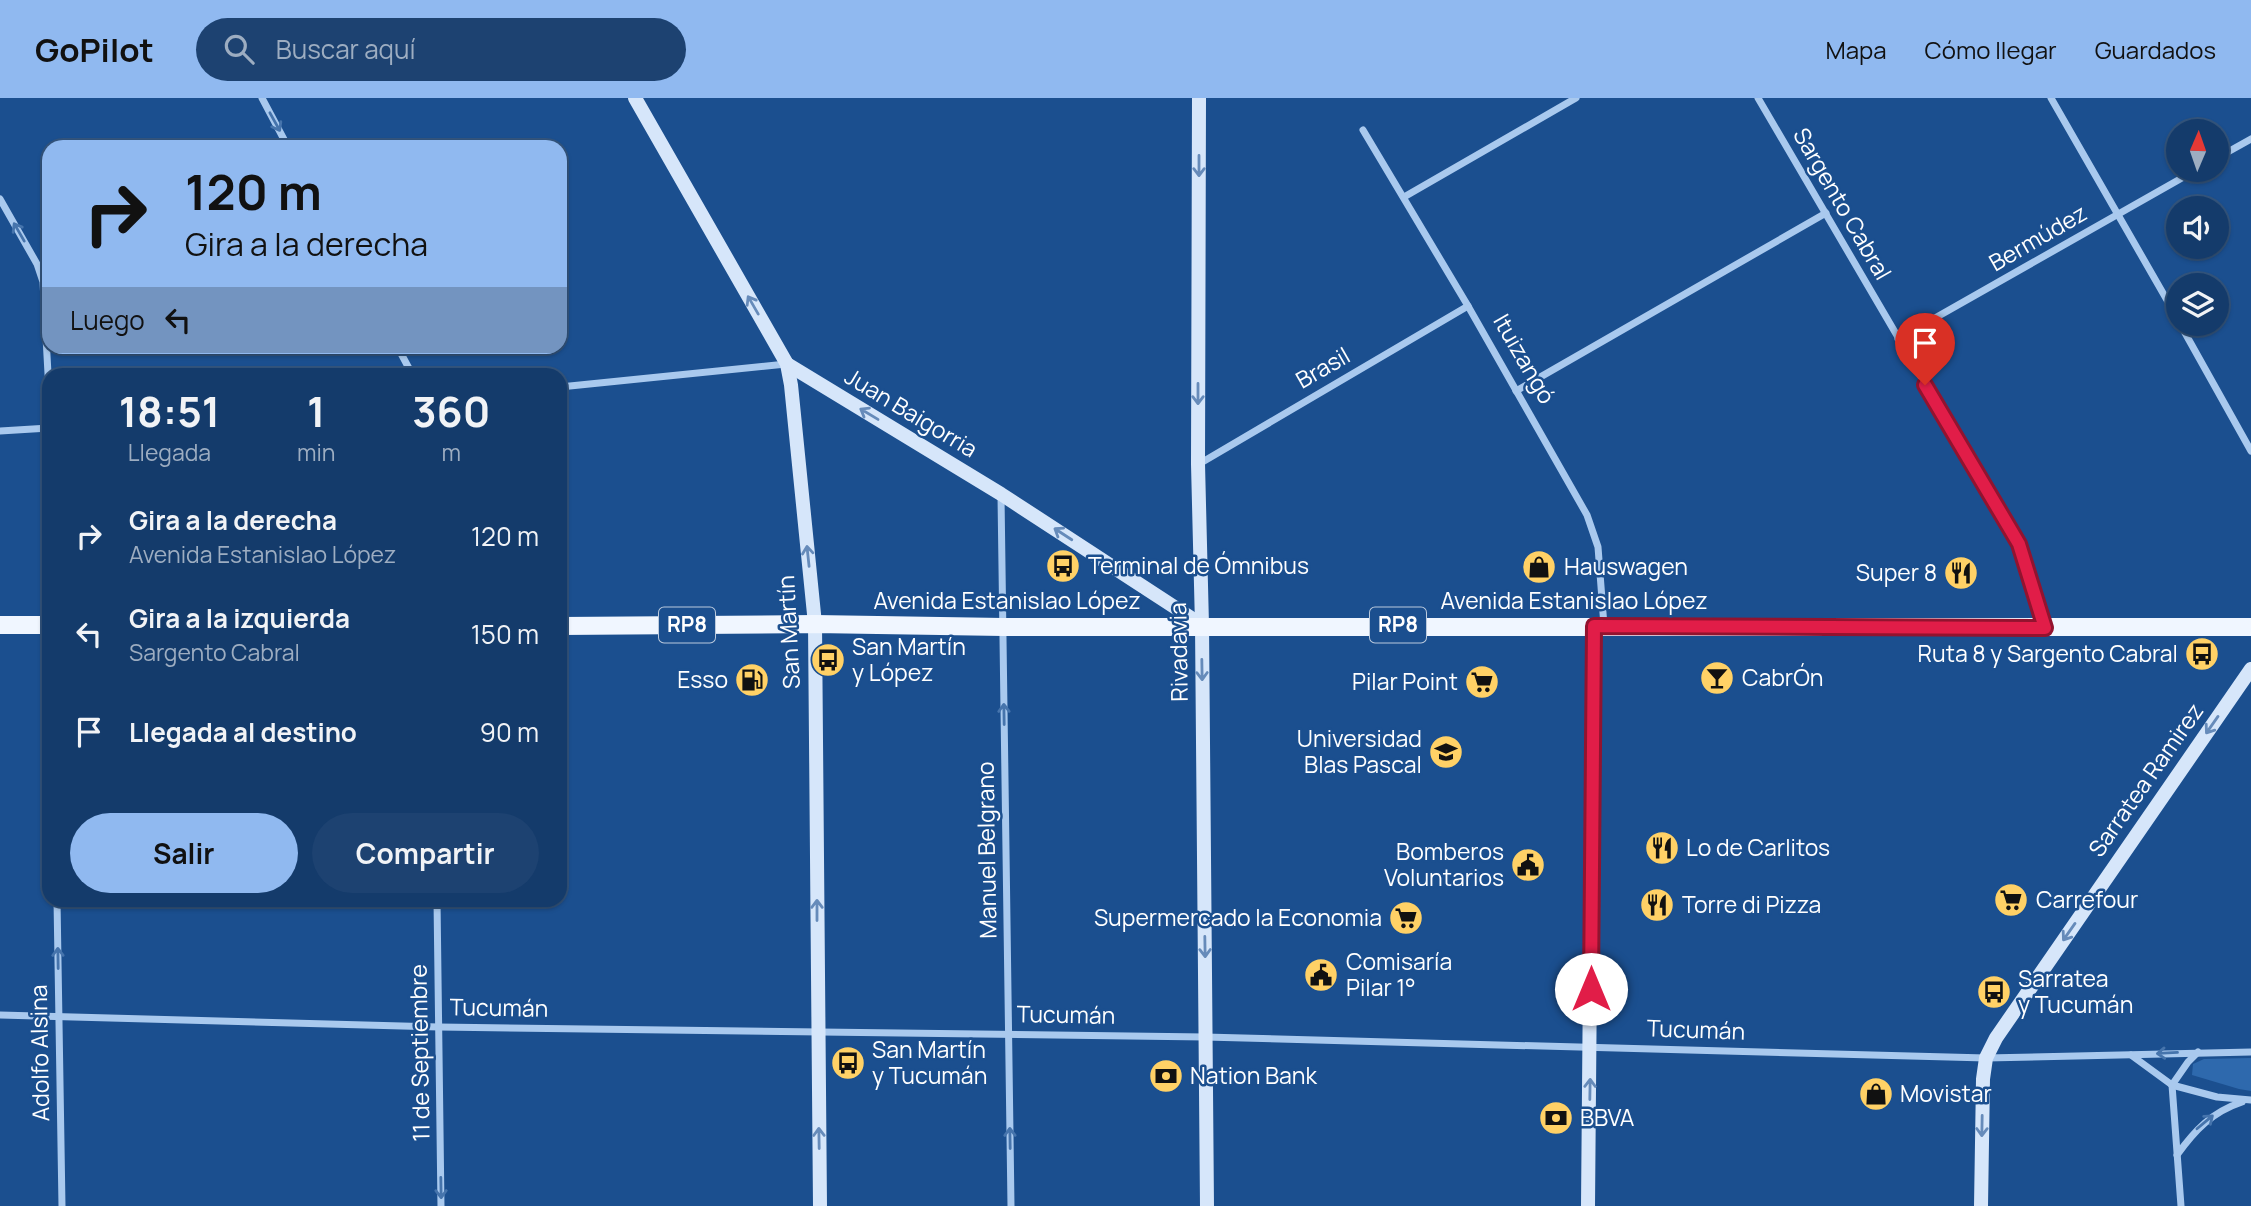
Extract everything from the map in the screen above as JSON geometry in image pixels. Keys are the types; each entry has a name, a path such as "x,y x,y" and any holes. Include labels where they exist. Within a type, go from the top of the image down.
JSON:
{"main road":[{"name":"Avenida Estanislao López","path":"567,626 815,624 2251,627"},
{"path":"0,625 42,625"}],"street":[{"path":"262,98 284,140"},
{"name":"San Martín","path":"635,98 787,364 791,385 815,624 820,1206"},
{"name":"Rivadavia","path":"1199,98 1198,464 1207,1206"},
{"path":"1404,197 1576,98"},
{"name":"Sargento Cabral","path":"1758,98 2019,544 2045,628"},
{"path":"2051,98 2166,297"},
{"name":"Ituizangó","path":"1363,130 1516,391 1595,533 1598,547 1599,626 1588,1206"},
{"path":"2230,151 2251,139"},
{"name":"Bermúdez","path":"1898,339 2175,182"},
{"path":"0,198 37,264 42,279"},
{"path":"1516,391 1826,213"},
{"name":"Brasil","path":"1198,464 1468,306"},
{"path":"2188,336 2251,451"},
{"path":"567,386 787,364"},
{"name":"Juan Baigorria","path":"787,364 1001,494 1202,625"},
{"path":"0,431 42,428"},
{"name":"Manuel Belgrano","path":"1001,494 1011,1206"},
{"name":"Sarratea Ramirez","path":"1986,1058 1996,1038 2251,669"},
{"name":"Adolfo Alsina","path":"57,907 62,1206"},
{"name":"11 de Septiembre","path":"437,907 441,1206"},
{"name":"Tucumán","path":"0,1015 439,1027 1008,1033 1591,1045 1986,1058 2251,1052"},
{"path":"2181,1206 2172,1085 2198,1052"},
{"path":"2132,1055 2172,1085 2217,1097 2247,1101"},
{"path":"1981,1206 1983,1079 1986,1058"},
{"path":"2177,1156 2191,1135 2207,1119 2229,1106 2247,1101"}],"shaded area":[{"path":"2251,1058 2251,1091 2192,1075 2193,1064 2204,1059"}],"place":[{"name":"Terminal de Ómnibus","path":"1063,566"},
{"name":"Hauswagen","path":"1539,567"},
{"name":"Super 8","path":"1961,573"},
{"name":"Ruta 8 y Sargento Cabral","path":"2202,654"},
{"name":"San Martín y López","path":"828,660"},
{"name":"CabrÓn","path":"1717,678"},
{"name":"Esso","path":"752,680"},
{"name":"Pilar Point","path":"1482,682"},
{"name":"Universidad Blas Pascal","path":"1446,752"},
{"name":"Lo de Carlitos","path":"1662,848"},
{"name":"Bomberos Voluntarios","path":"1528,865"},
{"name":"Carrefour","path":"2011,900"},
{"name":"Torre di Pizza","path":"1657,905"},
{"name":"Supermercado la Economia","path":"1406,918"},
{"name":"Comisaría Pilar 1°","path":"1321,975"},
{"name":"Sarratea y Tucumán","path":"1994,992"},
{"name":"San Martín y Tucumán","path":"848,1063"},
{"name":"Nation Bank","path":"1166,1076"},
{"name":"Movistar","path":"1876,1094"},
{"name":"BBVA","path":"1556,1118"}],"route":[{"path":"1591,989 1594,626 2045,628 2019,544 1925,385"}]}
